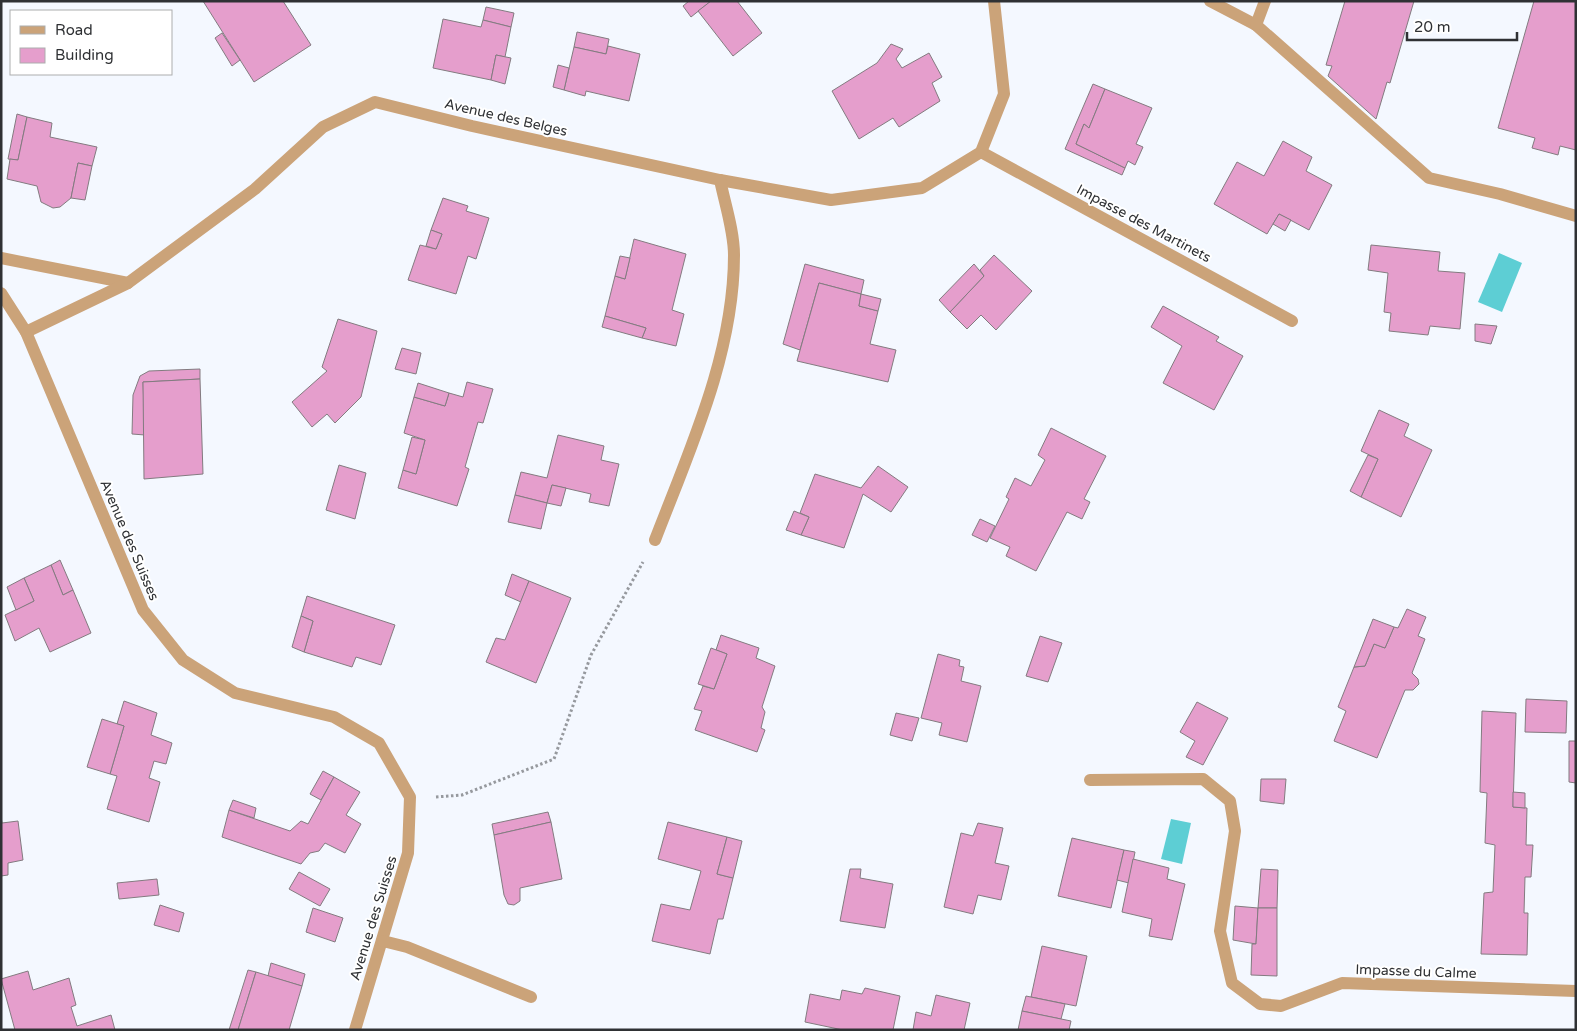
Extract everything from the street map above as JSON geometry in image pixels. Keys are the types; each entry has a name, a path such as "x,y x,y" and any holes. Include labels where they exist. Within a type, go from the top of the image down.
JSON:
{"street":[{"path":"981,152 1004,94 994,1"},
{"path":"1210,1 1256,25 1429,178 1500,194 1576,216"},
{"path":"1256,25 1266,1"},
{"name":"Avenue des Belges","path":"26,332 128,283 255,189 323,127 375,102 472,126 720,180 831,200 922,188 981,152"},
{"name":"Impasse des Martinets","path":"981,152 1292,321"},
{"path":"655,540 701,420 726,341 734,254 720,180"},
{"path":"1,258 128,283"},
{"path":"1,293 26,332"},
{"name":"Avenue des Suisses","path":"26,332 143,610 183,660 235,693 334,717 379,743 410,797 408,853 355,1030"},
{"name":"Impasse du Calme","path":"1090,780 1203,779 1230,801 1235,831 1220,931 1232,983 1260,1004 1281,1006 1342,983 1576,991"},
{"path":"383,940 407,947 531,997"}],"path":[{"path":"410,797 462,795 554,759 591,655 655,540"}],"water":[{"path":"1499,253 1522,263 1502,312 1478,302"},
{"path":"1171,819 1191,823 1182,864 1161,859"}],"building":[{"path":"203,1 283,1 311,45 254,82"},
{"path":"689,1 711,1 691,17 683,6"},
{"path":"711,1 737,1 762,33 733,56 698,11"},
{"path":"1345,1 1414,1 1390,83 1387,82 1376,119 1328,76 1332,66 1326,65"},
{"path":"1534,1 1576,1 1576,150 1560,146 1558,155 1532,148 1535,138 1498,128"},
{"path":"486,7 514,13 511,27 483,20"},
{"path":"443,19 481,27 483,20 511,27 505,57 496,55 491,80 433,68"},
{"path":"577,32 609,39 606,54 574,47"},
{"path":"222,33 240,60 232,66 215,38"},
{"path":"891,44 903,49 896,59 902,68 929,53 942,77 932,83 940,101 899,127 893,118 859,139 832,91 877,63"},
{"path":"608,46 640,54 629,101 586,91 585,96 564,90 574,47 606,54"},
{"path":"496,55 511,58 505,84 491,80"},
{"path":"558,65 569,68 564,90 553,87"},
{"path":"1093,84 1105,89 1089,128 1084,124 1076,144 1125,168 1122,175 1065,149"},
{"path":"1105,89 1152,108 1136,144 1143,147 1135,165 1128,161 1125,168 1076,144 1084,124 1089,128"},
{"path":"17,114 27,117 18,160 8,159"},
{"path":"27,117 52,123 50,137 97,147 92,166 78,163 71,198 60,207 53,208 41,202 37,186 7,179 10,159 18,160"},
{"path":"1283,141 1312,157 1306,171 1332,185 1309,230 1279,214 1267,234 1214,204 1237,162 1264,176"},
{"path":"78,163 92,166 85,200 71,198"},
{"path":"443,198 468,206 466,211 489,218 476,259 468,256 456,294 408,280 420,245 436,249 442,234 431,230"},
{"path":"1279,214 1291,220 1285,231 1273,224"},
{"path":"431,230 442,234 436,249 426,246"},
{"path":"634,239 686,254 672,310 684,314 676,346 642,338 646,328 605,316 615,276 625,279"},
{"path":"1371,245 1440,252 1438,271 1465,273 1460,329 1430,326 1428,335 1389,331 1391,313 1384,312 1388,273 1368,270"},
{"path":"994,255 1032,291 996,330 981,315 967,329 950,312 984,276 980,270"},
{"path":"620,256 630,258 625,279 615,276"},
{"path":"805,264 864,280 861,294 819,283 800,350 783,344"},
{"path":"974,264 984,276 950,312 939,300"},
{"path":"819,283 861,294 859,306 878,311 870,344 896,350 888,382 797,361"},
{"path":"861,294 881,299 878,311 859,306"},
{"path":"1163,306 1219,337 1216,341 1243,356 1214,410 1163,383 1182,346 1151,327"},
{"path":"605,316 646,328 642,338 602,327"},
{"path":"338,319 377,331 361,397 335,423 327,414 312,427 292,402 327,371 322,367"},
{"path":"1475,324 1497,326 1491,344 1475,341"},
{"path":"402,348 421,353 416,374 395,369"},
{"path":"200,369 200,379 143,382 145,435 132,434 133,395 140,376 149,371"},
{"path":"200,379 203,474 144,479 143,382"},
{"path":"467,382 493,389 483,423 478,422 465,467 469,469 457,506 398,488 403,470 416,474 425,440 404,433 414,397 445,406 449,393 463,397"},
{"path":"418,383 449,393 445,406 414,397"},
{"path":"1379,410 1409,424 1404,436 1432,450 1401,517 1361,497 1378,459 1361,451"},
{"path":"1051,428 1106,456 1084,499 1090,502 1082,519 1067,512 1036,571 1006,556 1010,547 990,538 1009,499 1006,497 1015,478 1031,486 1045,460 1038,455"},
{"path":"558,435 604,446 601,460 619,464 609,506 589,502 591,494 552,485 547,503 515,495 521,472 547,478"},
{"path":"412,437 425,440 416,474 403,470"},
{"path":"1368,455 1378,459 1361,497 1350,491"},
{"path":"339,465 366,473 355,519 326,510"},
{"path":"878,466 908,487 891,512 863,494 844,548 801,535 809,517 800,513 815,474 861,488"},
{"path":"552,485 566,488 561,506 547,503"},
{"path":"515,495 547,503 541,529 508,522"},
{"path":"794,511 809,517 801,535 786,530"},
{"path":"980,519 995,526 987,542 972,535"},
{"path":"60,560 73,590 63,595 51,565"},
{"path":"51,565 63,595 73,590 91,633 50,652 39,628 15,641 5,615 34,601 24,578"},
{"path":"512,574 529,581 521,602 505,595"},
{"path":"24,578 34,601 16,610 7,587"},
{"path":"529,581 571,598 536,683 486,662 496,638 505,640"},
{"path":"307,596 395,625 381,665 356,657 352,667 304,652 313,621 301,616"},
{"path":"1407,609 1426,617 1418,636 1425,639 1412,673 1418,679 1419,684 1413,690 1405,690 1377,758 1334,741 1346,711 1338,707 1354,667 1365,666 1374,644 1385,648 1394,627 1398,628"},
{"path":"301,616 313,621 304,652 292,647"},
{"path":"1373,619 1394,627 1385,648 1374,644 1365,666 1354,667"},
{"path":"721,635 759,648 756,658 775,666 762,707 765,712 761,728 765,730 757,752 695,730 702,711 694,709 703,686 714,689 727,654 716,650"},
{"path":"1040,636 1062,643 1048,682 1026,676"},
{"path":"711,648 727,654 714,689 698,684"},
{"path":"938,654 960,660 959,666 964,667 961,681 981,686 967,742 939,735 942,723 921,718"},
{"path":"1526,699 1567,701 1566,733 1525,732"},
{"path":"124,701 157,713 151,735 172,743 166,764 154,761 149,778 160,782 149,822 107,809 117,776 110,774 124,726 117,724"},
{"path":"1197,702 1228,718 1203,765 1186,757 1195,741 1180,732"},
{"path":"1482,711 1516,713 1513,807 1527,808 1526,845 1533,845 1531,877 1525,877 1524,913 1528,913 1527,955 1481,954 1484,893 1493,892 1495,845 1485,843 1487,793 1480,792"},
{"path":"896,713 919,718 912,741 890,735"},
{"path":"102,719 124,726 110,774 87,767"},
{"path":"1569,741 1576,741 1576,783 1569,782"},
{"path":"323,771 334,777 321,800 310,794"},
{"path":"334,777 360,792 346,815 361,824 345,853 325,843 319,851 310,853 301,864 222,837 229,810 290,831 301,821 308,824"},
{"path":"1261,779 1286,779 1284,804 1260,801"},
{"path":"1513,792 1525,793 1525,808 1513,807"},
{"path":"233,800 256,808 254,818 229,810"},
{"path":"548,812 551,822 494,835 492,824"},
{"path":"1,816 2,823 18,821 23,860 8,863 8,875 1,876"},
{"path":"551,822 562,879 520,888 520,901 514,905 508,904 504,895 494,835"},
{"path":"668,822 727,837 717,874 733,878 723,919 718,919 710,954 652,941 661,904 690,910 701,871 658,859"},
{"path":"978,823 1003,828 995,863 1009,866 1001,900 978,895 973,914 944,907 961,833 973,836"},
{"path":"727,837 742,841 733,878 717,874"},
{"path":"1072,838 1124,850 1111,908 1058,896"},
{"path":"1124,850 1135,852 1129,883 1117,880"},
{"path":"1133,859 1169,868 1167,879 1185,884 1172,940 1149,936 1152,919 1122,912"},
{"path":"850,869 861,869 860,878 893,884 885,928 840,921"},
{"path":"1261,869 1278,870 1277,908 1258,908"},
{"path":"299,872 330,889 320,906 289,889"},
{"path":"157,879 159,895 119,899 117,883"},
{"path":"160,905 184,913 179,932 154,925"},
{"path":"1235,906 1258,908 1256,944 1233,940"},
{"path":"313,908 343,918 335,942 306,932"},
{"path":"1258,908 1277,908 1277,976 1251,975 1252,944 1256,944"},
{"path":"1042,946 1087,956 1076,1006 1031,997"},
{"path":"271,963 305,974 302,986 268,976"},
{"path":"248,970 256,972 238,1030 229,1030"},
{"path":"28,971 33,990 69,978 76,1005 71,1007 77,1026 111,1015 115,1030 15,1030 1,979"},
{"path":"256,972 302,986 289,1030 238,1030"},
{"path":"865,988 900,996 893,1030 843,1030 805,1022 810,994 840,1000 842,990 862,994"},
{"path":"936,995 970,1003 964,1030 913,1030 916,1012 931,1016"},
{"path":"1026,996 1065,1004 1061,1019 1022,1011"},
{"path":"1022,1011 1071,1021 1069,1030 1018,1030"}]}
